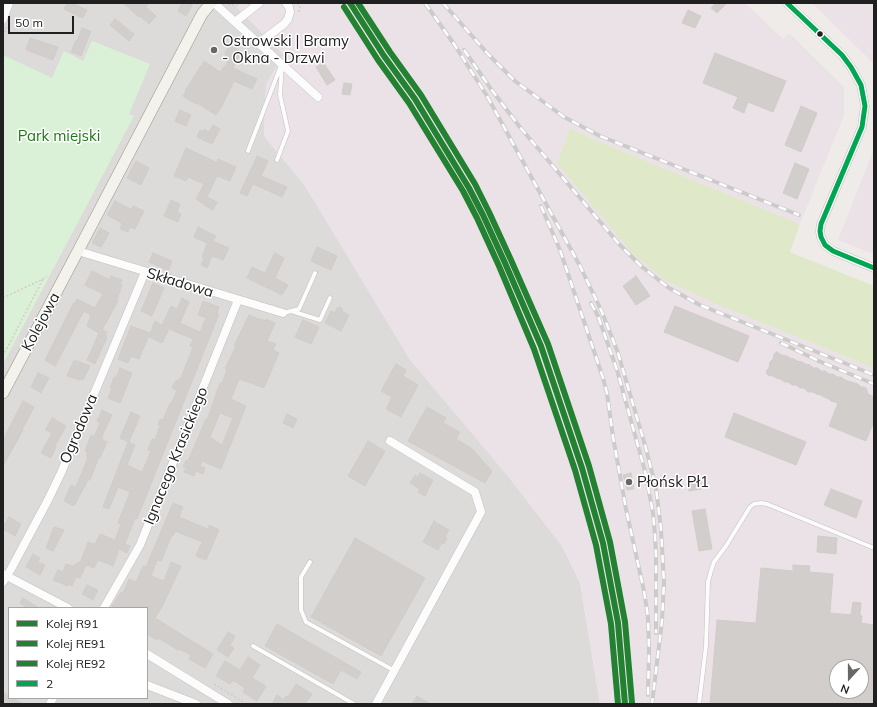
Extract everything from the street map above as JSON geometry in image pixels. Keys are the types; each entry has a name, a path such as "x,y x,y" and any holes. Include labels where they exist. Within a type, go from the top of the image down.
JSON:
{"street":[{"path":"3,19 9,3"},
{"path":"212,3 318,97"},
{"name":"Kolejowa","path":"3,393 202,14 212,3"},
{"path":"235,22 259,3"},
{"path":"258,43 284,24 288,19 290,12 286,3"},
{"path":"787,3 842,55 852,67 861,85 865,106 862,127 820,231 821,238 825,245 833,251 874,268"},
{"name":"Składowa","path":"78,251 283,313"},
{"name":"Ogrodowa","path":"4,577 48,500 61,473 145,272"},
{"name":"Ignacego Krasickiego","path":"105,607 140,546 238,300"},
{"path":"376,704 481,512 475,492 390,441"},
{"path":"4,577 66,607"},
{"path":"148,655 228,704"},
{"path":"148,685 196,704"}],"lane":[{"path":"248,151 282,64"},
{"path":"277,160 288,131 280,94 282,64"},
{"path":"283,313 298,309 315,273"},
{"path":"292,311 320,320 330,298"},
{"path":"699,704 706,646 708,582 710,571 714,562 726,546 750,507 754,504 767,504 874,548"},
{"path":"310,562 301,577 301,610 306,622 395,671"},
{"path":"253,646 354,704"}],"path":[{"path":"227,3 241,3"},
{"path":"3,268 3,279"},
{"path":"3,298 47,277"},
{"path":"3,356 43,279"}],"shaded area":[{"path":"3,3 233,3 284,55 266,84 264,136 303,183 511,480 562,546 580,583 600,704 3,704"},
{"path":"233,3 745,3 783,39 789,33 844,87 844,115 800,224 595,140 570,128 557,162 665,280 718,305 874,368 874,704 600,704 580,583 562,546 511,480 410,360 303,183 264,136 266,84 284,55"},
{"path":"812,3 874,3 874,64 873,63"},
{"path":"874,149 874,254 838,240"}],"green space":[{"name":"Park miejski","path":"92,41 150,64 129,114 134,116 3,364 3,55 52,78 64,51 83,61"},
{"path":"570,128 595,140 800,224 790,252 874,286 874,368 718,305 665,280 634,255 557,163"}],"building":[{"path":"67,3 72,3 87,10 83,18 64,9"},
{"path":"123,3 149,3 146,7 156,16 149,24"},
{"path":"182,3 193,3 186,16 178,11"},
{"path":"716,3 727,3 717,13 711,8"},
{"path":"688,10 701,16 695,28 682,23"},
{"path":"115,19 134,34 129,41 110,25"},
{"path":"82,28 91,31 81,56 71,52"},
{"path":"30,38 58,47 53,60 26,50"},
{"path":"230,45 233,47 236,45 237,49 241,52 233,68 257,79 252,89 234,81 216,115 183,96 204,61 220,72 228,62 225,53"},
{"path":"715,53 786,81 773,112 748,102 744,113 733,108 738,97 703,83"},
{"path":"323,62 335,80 327,85 316,67"},
{"path":"344,83 352,84 350,95 342,94"},
{"path":"801,106 817,113 801,152 785,145"},
{"path":"180,110 191,115 186,126 175,121"},
{"path":"213,125 220,129 212,144 197,137 200,130 203,132 204,129 209,132"},
{"path":"186,148 216,162 218,159 236,167 230,181 217,176 207,197 217,202 213,210 196,199 204,184 188,177 186,181 174,176"},
{"path":"257,156 268,161 261,176 287,187 282,197 253,184 247,196 240,193"},
{"path":"136,161 149,168 141,185 127,178"},
{"path":"795,163 809,169 797,199 783,193"},
{"path":"171,200 180,204 177,212 181,214 178,222 164,216"},
{"path":"115,201 131,209 133,206 144,211 135,229 130,227 128,232 120,229 122,223 107,215"},
{"path":"198,227 216,236 213,241 229,248 223,260 212,256 207,268 201,265 207,243 194,237"},
{"path":"100,228 109,233 101,247 92,243"},
{"path":"317,247 337,256 331,270 311,261"},
{"path":"153,253 172,261 168,271 149,262"},
{"path":"275,253 284,258 275,278 288,285 282,295 247,278 252,267 265,273"},
{"path":"92,271 110,280 111,276 122,280 120,284 122,285 117,300 118,301 102,330 107,332 105,336 107,337 95,364 87,360 99,333 87,326 91,315 84,311 55,366 45,360 74,302 75,303 77,299 95,308 103,294 85,285"},
{"path":"636,276 650,296 636,305 623,286"},
{"path":"153,283 164,288 152,316 141,311"},
{"path":"182,298 189,302 180,323 200,332 206,318 198,315 203,301 219,307 217,313 219,314 137,519 135,518 125,544 130,546 127,553 119,549 113,566 98,560 94,568 86,565 80,578 76,577 72,586 69,584 68,586 53,580 58,570 63,572 66,564 73,566 81,561 88,542 95,544 100,534 115,540 121,524 118,523 130,492 118,487 109,509 103,507 128,442 135,445 127,465 142,472 151,451 148,450 152,439 155,440 160,426 158,425 160,419 163,420 177,390 172,388 175,382 181,378 193,347 190,346 193,339 169,329 162,343 149,337 155,321 162,325 171,306 177,309"},
{"path":"675,306 749,336 738,362 664,332"},
{"path":"337,308 342,308 343,312 349,315 341,331 325,323 331,311 335,313"},
{"path":"249,315 275,323 267,341 276,344 273,350 279,353 264,388 239,379 231,399 246,406 221,469 202,461 200,466 205,468 203,474 196,471 194,476 184,472 186,468 183,467 186,460 188,461 206,419 207,420 220,383 222,383 227,370 225,369 236,346 234,346","holes":["220,413 233,418 222,445 210,437"]},
{"path":"303,320 319,327 311,344 295,337"},
{"path":"131,326 150,333 139,359 131,356 128,363 118,359"},
{"path":"777,352 781,355 810,365 813,368 818,368 821,371 841,377 866,388 868,394 874,397 874,421 866,441 829,426 838,403 813,392 808,392 804,388 792,385 766,373 774,354"},
{"path":"74,360 90,366 83,380 67,376"},
{"path":"396,364 406,370 403,376 418,385 401,417 386,409 392,397 381,391"},
{"path":"120,368 132,373 120,403 108,398 112,389 110,388 114,377 116,378"},
{"path":"38,373 49,378 41,393 31,387"},
{"path":"23,401 34,407 3,466 3,440"},
{"path":"427,407 446,418 443,423 460,432 456,439 471,448 492,471 485,483 408,441"},
{"path":"102,410 112,415 102,436 102,440 107,442 90,480 88,480 74,506 64,501 71,485 76,487 88,457 86,456 88,453 85,451 91,435 94,437 100,423 97,421"},
{"path":"131,412 140,416 129,442 120,438"},
{"path":"734,413 806,442 796,465 725,437"},
{"path":"287,414 297,419 293,428 283,423"},
{"path":"52,418 66,426 55,446 56,447 51,458 41,453 52,433 45,430"},
{"path":"368,441 385,451 365,486 348,476"},
{"path":"420,473 433,480 425,496 418,492 420,489 410,483 415,475 418,477"},
{"name":"Płońsk Pł1","path":"631,473 634,489 627,490 623,475"},
{"path":"701,481 702,489 689,491 688,483"},
{"path":"831,489 862,501 856,518 824,505"},
{"path":"173,503 183,507 179,517 208,529 209,525 219,530 206,560 196,556 202,542 175,531 161,561 157,560 151,576 164,581 171,562 181,566 163,605 155,618 213,654 205,668 189,659 191,655 179,649 178,650 158,638 157,640 148,635 148,607 112,607 121,592 123,593 129,579 136,582 143,566 146,567"},
{"path":"705,509 712,549 699,551 692,511"},
{"path":"9,517 21,524 15,536 3,529"},
{"path":"434,521 449,530 445,537 447,538 444,544 442,543 438,550 423,542"},
{"path":"54,527 64,530 53,551 46,548"},
{"path":"818,536 837,538 836,554 817,552"},
{"path":"355,538 425,578 381,656 311,617"},
{"path":"33,554 40,558 38,562 45,565 40,575 26,567"},
{"path":"793,565 810,566 809,572 833,574 830,613 851,615 853,602 861,603 861,623 874,625 874,704 710,704 717,620 756,623 761,568 793,571"},
{"path":"87,585 98,590 93,600 82,594"},
{"path":"23,598 37,607 26,607 20,603"},
{"path":"277,624 361,672 357,679 341,670 333,684 265,646"},
{"path":"228,632 235,636 230,646 234,648 228,657 217,650"},
{"path":"248,657 260,665 252,678 266,686 257,701 243,692 245,688 233,680 230,684 216,676 225,661 240,670"},
{"path":"296,684 312,694 305,704 272,704 277,695 284,700 286,696 288,697"},
{"path":"3,692 8,695 8,699 15,699 23,704 3,704"},
{"path":"417,696 431,704 412,704"}],"railway":[{"path":"425,3 454,44 487,96 580,266 602,312 618,353 656,488 661,529 664,583 662,621 652,704"},
{"path":"443,3 488,54 515,81 564,117 600,136 799,215"},
{"path":"464,50 519,126 619,244 641,266 669,288 700,305 874,375"},
{"path":"541,206 560,250 607,393 626,509 644,591 648,617 648,695"},
{"path":"591,303 598,316 617,370 645,471 653,513 655,535 656,633"},
{"path":"781,343 821,362 874,384"}],"rail line":[{"name":"R91","path":"350,3 384,56 415,99 469,188 505,263 541,346 582,468 603,543 618,623 625,704"},
{"name":"RE92","path":"358,3 390,52 421,95 475,184 511,260 548,344 589,466 610,542 625,622 632,703"},
{"name":"RE91","path":"344,7 378,60 409,103 463,191 499,266 534,349 575,470 596,545 611,624 618,704"}],"transit line":[{"name":"2","path":"787,3 842,55 861,85 865,106 862,127 821,224 820,231 825,245 833,251 874,268"}],"place":[{"name":"Ostrowski | Bramy - Okna - Drzwi","path":"214,50"},
{"name":"Płońsk Pł1","path":"629,482"}]}
